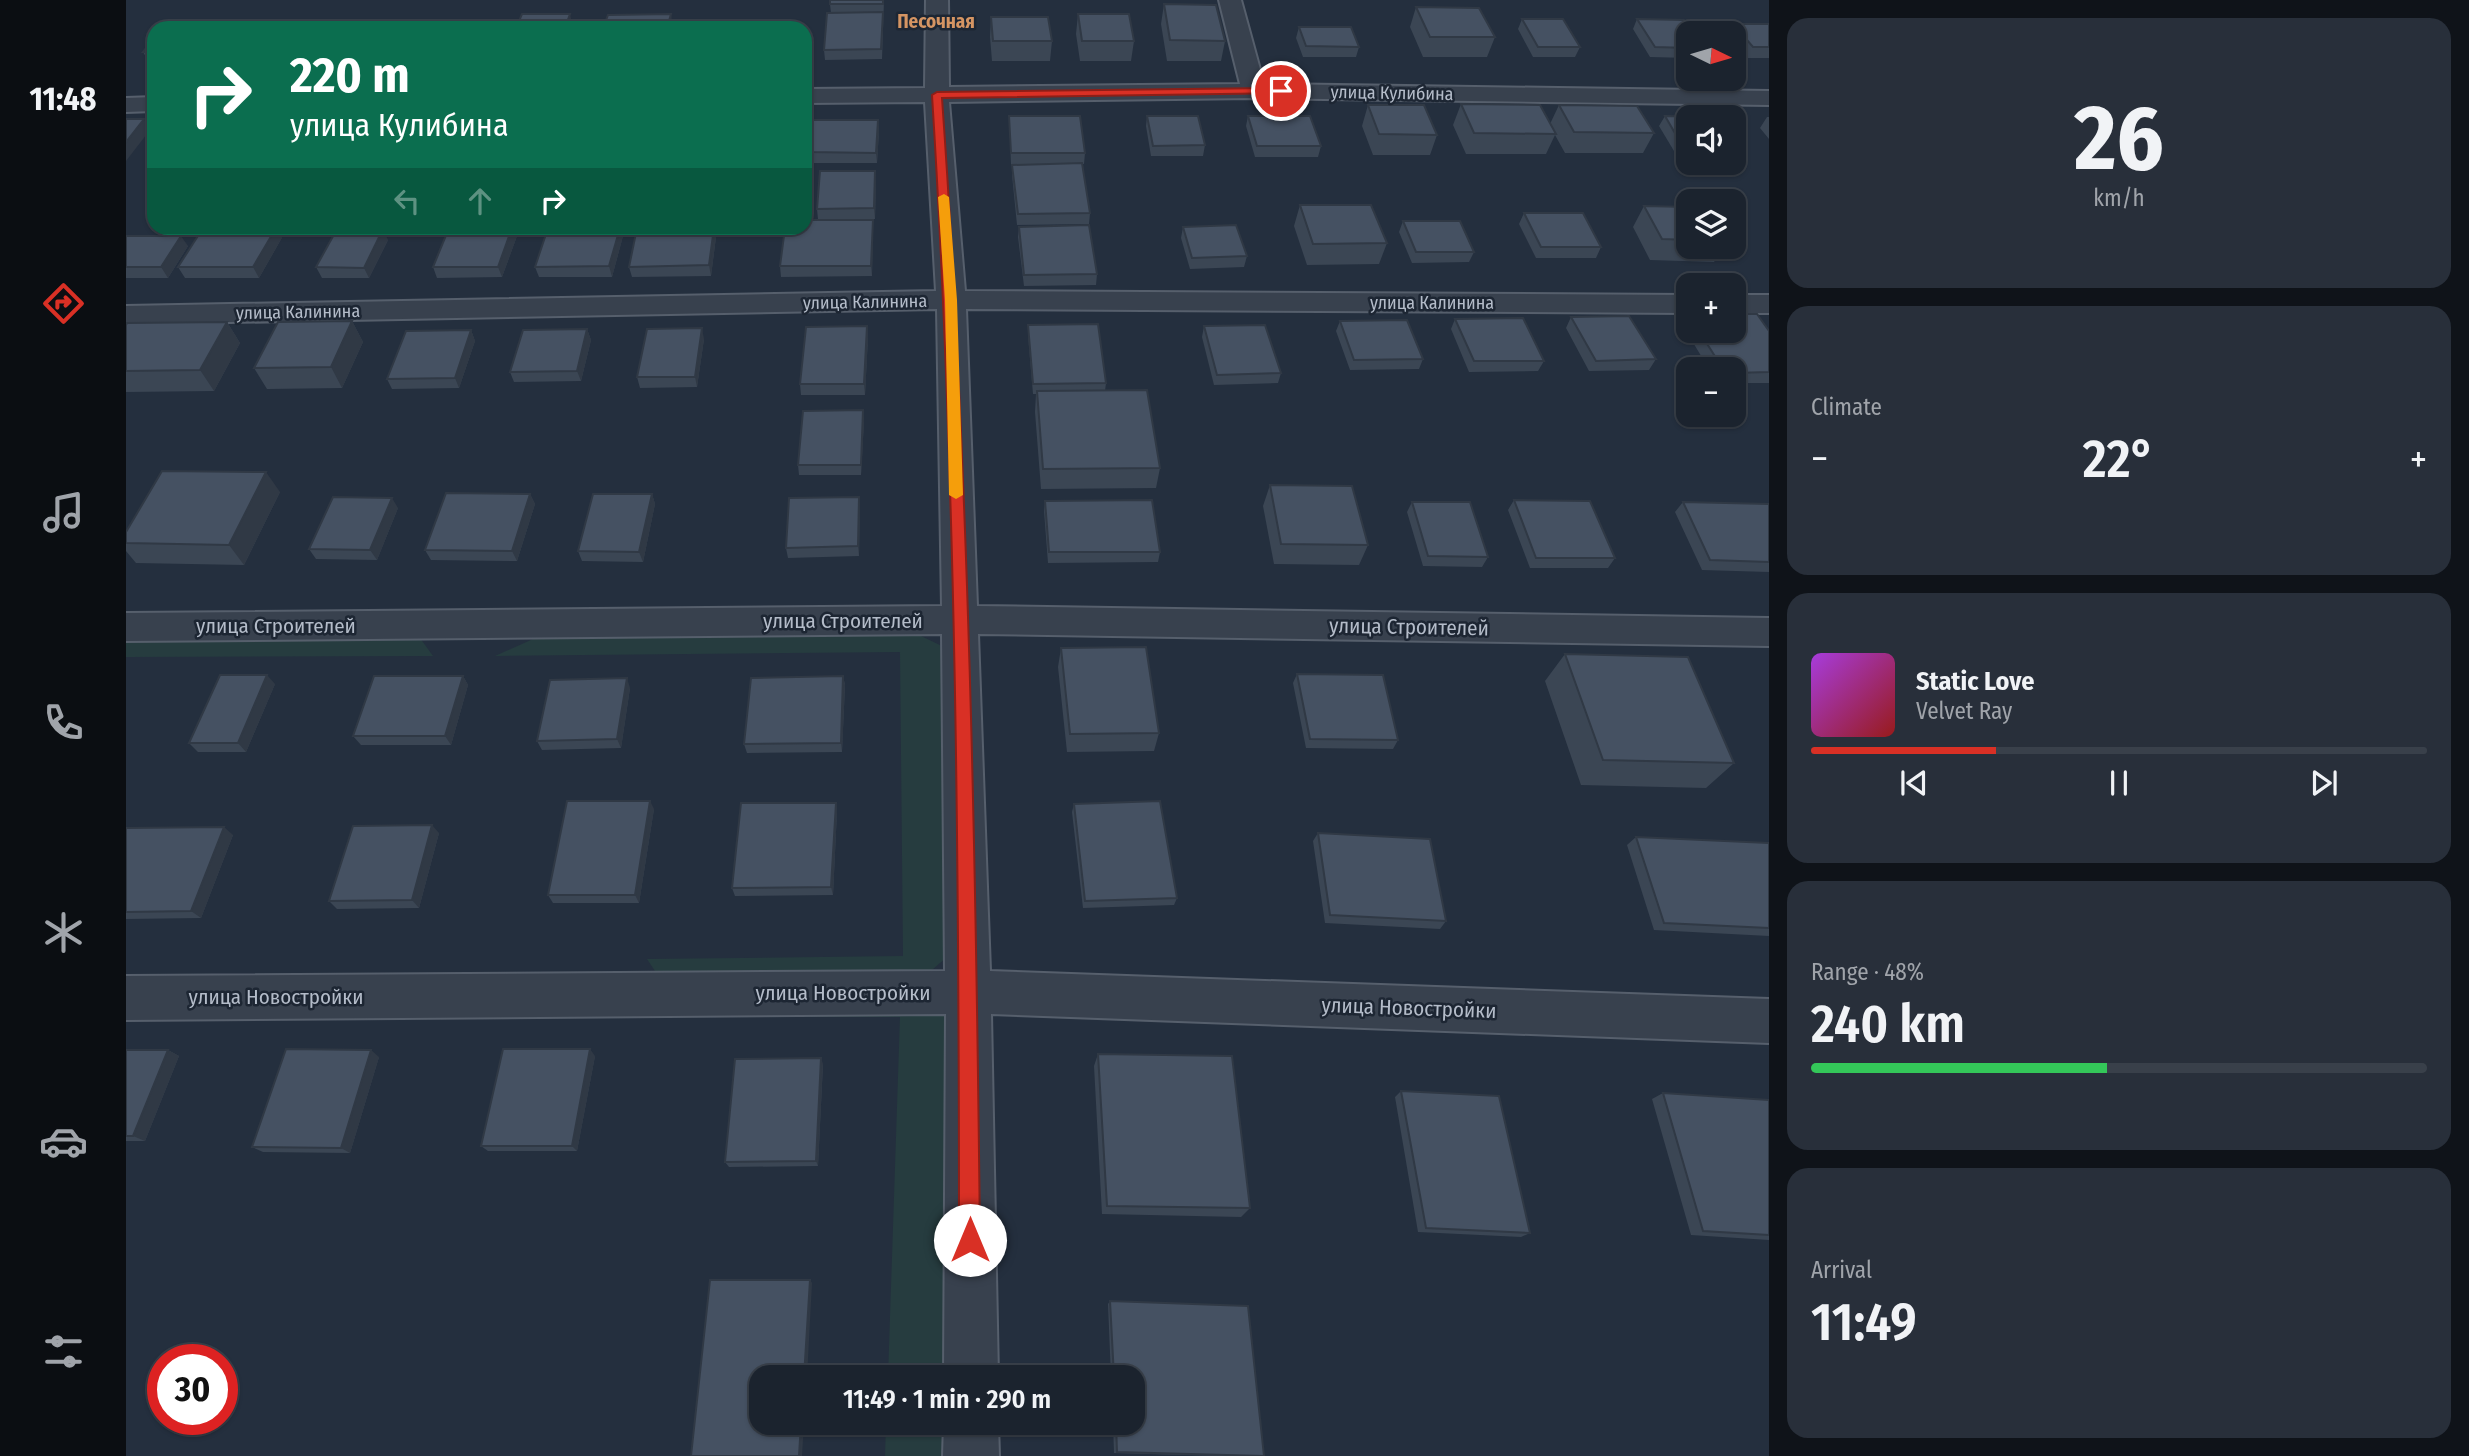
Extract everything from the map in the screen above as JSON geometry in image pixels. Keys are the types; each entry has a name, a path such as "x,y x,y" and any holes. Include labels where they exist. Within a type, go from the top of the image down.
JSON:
{"street":[{"path":"937,0 937,95 951,300 960,620 968,992 971,1365"},
{"path":"1230,0 1254,91"},
{"name":"улица Кулибина","path":"812,96 1254,91 1769,98"},
{"path":"126,104 147,104"},
{"name":"улица Калинина","path":"126,315 951,300 1676,304"},
{"path":"1746,304 1769,304"},
{"name":"улица Строителей","path":"126,627 960,620 1769,632"},
{"name":"улица Новостройки","path":"126,998 968,992 1769,1021"},
{"path":"971,1435 971,1456"}],"green space":[{"path":"551,631 900,631 921,636 944,647 947,957 926,975 657,974 647,959 903,956 900,652 495,656"},
{"path":"126,636 420,638 433,656 126,657"},
{"path":"644,1005 926,1006 947,1015 946,1365 888,1365 900,1017 628,1017"},
{"path":"886,1435 946,1435 945,1456 885,1456"}],"building":[{"path":"830,0 883,0 883,4 830,4"},
{"path":"1164,4 1216,5 1225,41 1170,40"},
{"path":"1416,7 1479,8 1495,37 1430,37"},
{"path":"883,12 881,49 824,50 827,13"},
{"path":"522,14 570,14 568,21 519,21"},
{"path":"671,14 669,21 606,21 608,15"},
{"path":"1078,14 1129,14 1134,41 1082,41"},
{"path":"991,17 1048,17 1052,41 993,41"},
{"path":"1522,19 1563,19 1580,47 1538,47"},
{"path":"1637,19 1684,20 1676,21 1676,48 1655,47"},
{"path":"1746,24 1769,24 1769,47 1753,47 1746,39"},
{"path":"1299,27 1351,27 1359,47 1306,46"},
{"path":"1461,104 1540,105 1556,134 1474,133"},
{"path":"1368,105 1424,105 1437,135 1379,134"},
{"path":"1559,105 1637,106 1654,133 1574,132"},
{"path":"1009,116 1080,116 1085,153 1011,153"},
{"path":"1147,116 1198,116 1205,145 1153,146"},
{"path":"1248,116 1310,116 1321,146 1257,146"},
{"path":"1665,116 1676,116 1676,135"},
{"path":"126,119 144,119 126,142"},
{"path":"812,120 878,120 876,153 812,152"},
{"path":"1082,163 1090,213 1018,214 1012,165"},
{"path":"820,171 875,171 874,208 817,209"},
{"path":"1300,205 1371,205 1387,243 1313,244"},
{"path":"1644,206 1676,207 1676,240 1662,239"},
{"path":"1524,213 1583,213 1601,247 1541,247"},
{"path":"812,220 873,220 871,266 780,266 784,235 812,235"},
{"path":"1403,221 1460,221 1474,252 1416,252"},
{"path":"1089,225 1097,274 1024,275 1019,227"},
{"path":"1236,225 1247,256 1192,258 1183,227"},
{"path":"199,235 272,235 253,267 178,267"},
{"path":"334,235 380,235 364,268 316,267"},
{"path":"446,235 509,235 498,267 433,267"},
{"path":"546,235 618,235 609,266 535,267"},
{"path":"636,235 713,235 709,265 629,267"},
{"path":"126,236 181,236 161,267 126,267"},
{"path":"1746,314 1757,314 1769,331 1769,372 1746,373 1746,357 1715,357 1707,343 1746,343"},
{"path":"1629,316 1656,359 1596,361 1571,317"},
{"path":"1523,318 1544,361 1474,361 1455,319"},
{"path":"1407,320 1423,359 1354,360 1340,321"},
{"path":"352,321 331,367 254,368 278,322"},
{"path":"227,322 200,370 126,371 127,323"},
{"path":"1098,324 1106,383 1033,384 1028,325"},
{"path":"1265,325 1281,373 1217,375 1204,326"},
{"path":"867,326 864,384 800,384 806,327"},
{"path":"702,328 695,377 637,377 647,329"},
{"path":"587,329 577,371 510,372 523,330"},
{"path":"471,330 455,378 387,379 406,331"},
{"path":"1147,390 1160,468 1043,469 1037,391"},
{"path":"863,410 861,465 798,465 803,411"},
{"path":"162,471 266,472 229,545 126,543 126,532"},
{"path":"1270,485 1352,486 1368,545 1281,544"},
{"path":"446,493 530,494 512,551 425,550"},
{"path":"593,494 652,494 639,552 578,551"},
{"path":"333,497 392,498 370,550 309,549"},
{"path":"859,497 858,546 786,548 789,498"},
{"path":"1152,500 1160,552 1049,552 1045,501"},
{"path":"1514,500 1590,501 1615,558 1536,558"},
{"path":"1412,502 1470,502 1488,557 1428,556"},
{"path":"1683,502 1769,504 1769,562 1710,560"},
{"path":"1146,647 1159,733 1070,734 1061,648"},
{"path":"1565,654 1688,657 1734,763 1603,760"},
{"path":"1297,674 1383,675 1398,740 1310,739"},
{"path":"220,675 267,675 238,743 189,743"},
{"path":"374,676 463,676 445,736 353,736"},
{"path":"843,676 841,743 744,744 751,678"},
{"path":"627,678 617,739 537,741 550,680"},
{"path":"567,801 650,801 635,895 548,895"},
{"path":"1160,801 1177,898 1085,901 1074,804"},
{"path":"741,803 836,803 831,887 732,888"},
{"path":"432,825 412,900 329,901 353,826"},
{"path":"224,827 191,911 126,912 126,828"},
{"path":"1318,833 1430,839 1446,921 1330,915"},
{"path":"1636,837 1769,843 1769,928 1664,923"},
{"path":"286,1049 371,1050 341,1148 252,1147"},
{"path":"503,1049 590,1049 572,1146 481,1146"},
{"path":"126,1050 168,1050 133,1136 126,1136"},
{"path":"1098,1054 1232,1056 1250,1208 1107,1206"},
{"path":"821,1058 816,1161 725,1162 735,1059"},
{"path":"1401,1091 1499,1096 1530,1233 1426,1228"},
{"path":"1663,1093 1769,1100 1769,1235 1703,1231"},
{"path":"710,1280 810,1280 805,1365 749,1365 749,1435 800,1435 799,1456 691,1456"},
{"path":"1110,1301 1248,1306 1264,1456 1117,1452 1116,1435 1145,1435 1145,1365 1113,1365"}],"slow traffic":[{"path":"944,197 951,300 956,495"}],"district":[{"name":"Песочная","path":"936,21"}],"route":[{"path":"970,1240 968,992 951,300 937,95 1281,91"}]}
